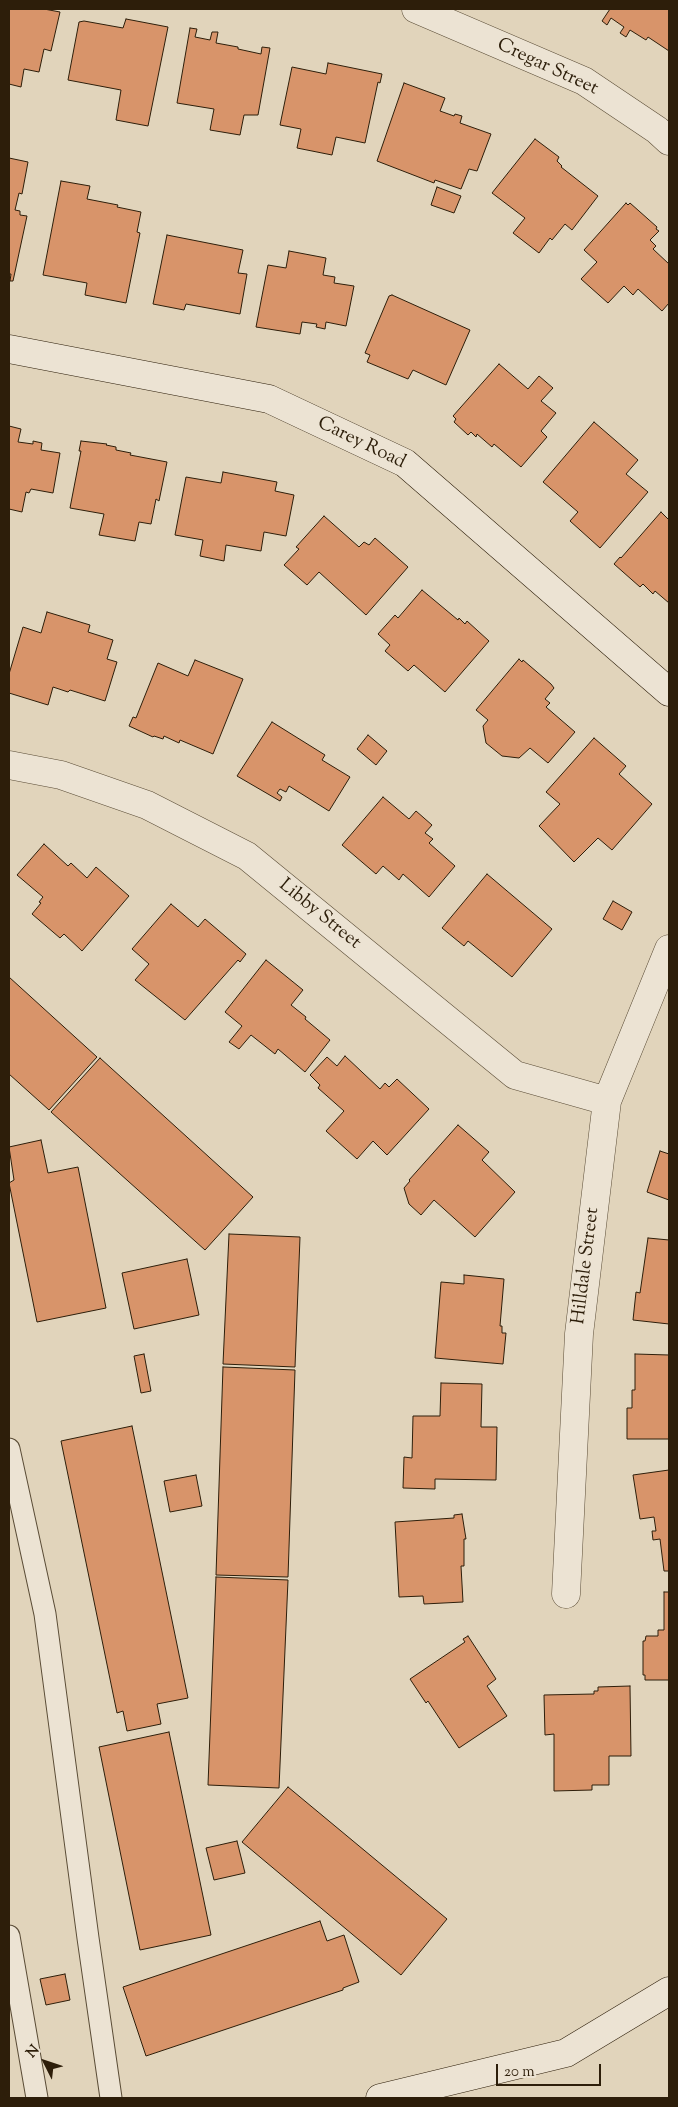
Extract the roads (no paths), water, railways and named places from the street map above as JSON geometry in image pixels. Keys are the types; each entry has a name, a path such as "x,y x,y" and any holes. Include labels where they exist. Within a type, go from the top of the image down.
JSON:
{"street":[{"name":"Cregar Street","path":"416,9 584,81 657,130 669,141"},
{"name":"Carey Road","path":"9,349 269,399 405,463 669,692"},
{"name":"Libby Street","path":"9,765 61,775 147,805 247,856 515,1075 608,1101"},
{"name":"Hilldale Street","path":"566,1594 579,1334 608,1101 669,949"},
{"path":"380,2098 434,2092 566,2053 669,1991"}],"lane":[{"path":"9,1449 45,1614 111,2098"},
{"path":"9,1936 37,2098"}]}
